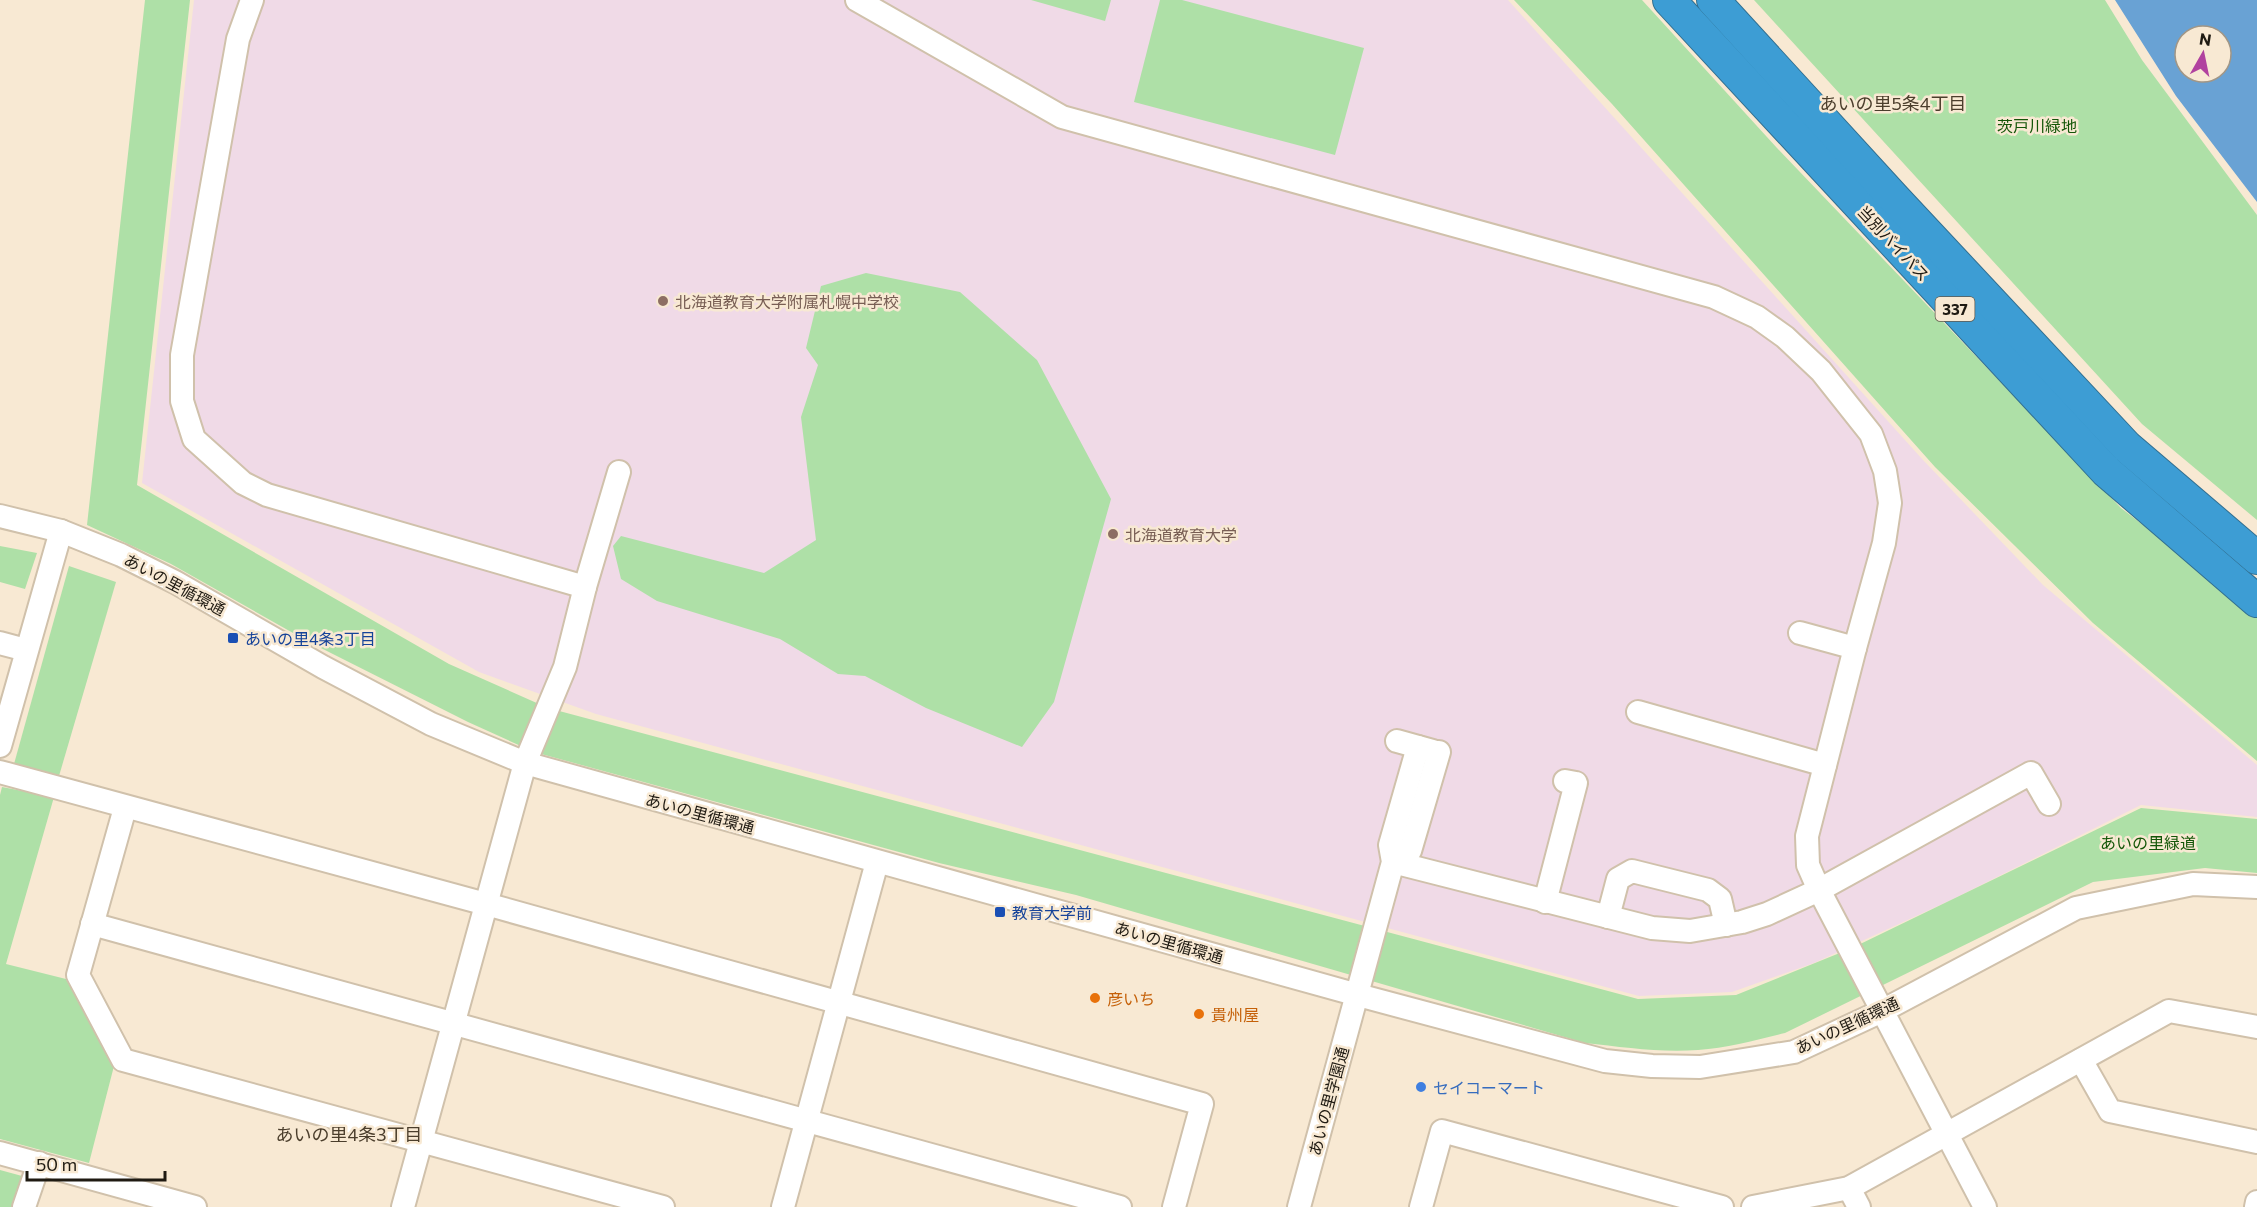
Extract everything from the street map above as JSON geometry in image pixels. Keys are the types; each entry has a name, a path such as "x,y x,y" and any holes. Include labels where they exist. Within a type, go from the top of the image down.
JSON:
{"highway":[{"name":"当別バイパス","path":"1669,0 2106,471 2257,601"},
{"name":"当別バイパス","path":"1713,0 1895,200 2127,447 2257,558"}],"street":[{"path":"252,0 238,39 182,355 182,401 194,439 243,483 267,495 585,587"},
{"path":"857,0 1062,117 1714,297 1757,316 1785,336 1821,372 1871,434 1885,471 1890,503 1884,543 1807,836 1808,865 1985,1207"},
{"path":"403,1207 525,763 565,667 585,587 620,471"},
{"name":"あいの里循環通","path":"0,516 61,531 175,582 323,667 431,724 525,763 1358,995 1605,1061 1652,1066 1700,1066 1794,1052 1882,1011 2076,908 2193,884 2257,887"},
{"path":"0,746 61,531"},
{"path":"1800,633 1855,648"},
{"path":"0,643 26,650"},
{"path":"1638,712 1825,765"},
{"path":"1393,862 1410,850 1413,802 1426,749"},
{"path":"0,772 125,808 486,904 1202,1104 1174,1207"},
{"path":"1393,862 1652,928 1690,931 1726,925 1767,914 1819,890 2031,773 2049,804"},
{"path":"1545,902 1576,783 1564,781"},
{"path":"125,808 78,975 123,1060 422,1139 663,1207"},
{"path":"783,1207 877,862"},
{"name":"あいの里学園通","path":"1299,1207 1393,862"},
{"path":"1608,917 1618,879 1632,870 1708,890 1720,899 1726,925"},
{"path":"92,924 455,1021 806,1122 1120,1207"},
{"path":"1753,1207 1854,1197 1946,1135 2169,1011 2257,1027"},
{"path":"2081,1060 2110,1111 2257,1142"},
{"path":"1421,1207 1442,1131 1722,1207"},
{"path":"0,1153 195,1207"},
{"path":"24,1207 39,1163"},
{"path":"2256,1207 2257,1202"}],"shaded area":[{"name":"北海道教育大学","path":"194,0 1508,0 1923,460 2043,585 2257,765 2257,817 2141,805 1951,900 1814,963 1732,992 1639,996 596,714 479,672 142,483"}],"green space":[{"name":"あいの里緑道","path":"145,0 190,0 137,485 449,664 548,708 1638,999 1736,995 1852,948 2141,808 2257,819 2257,873 2205,868 2093,882 1785,1033 1709,1049 1684,1051 1627,1048 1585,1043 1076,895 939,863 534,752 468,722 309,642 171,564 87,525"},
{"path":"1031,0 1111,0 1105,21"},
{"path":"1160,0 1182,0 1364,48 1335,155 1134,102"},
{"path":"1514,0 1642,0 1777,148 2121,508 2257,613 2257,761 2093,623 1935,467 1612,104"},
{"name":"茨戸川緑地","path":"1754,0 2105,0 2142,60 2257,215 2257,520 2142,424"},
{"path":"866,273 960,292 1037,360 1111,499 1054,702 1022,747 926,708 865,676 838,674 780,639 657,601 621,579 613,546 621,536 764,573 816,540 801,417 818,365 806,348 821,286"},
{"path":"0,546 37,553 25,589 0,582"},
{"path":"69,566 116,582 59,776 14,764"},
{"path":"2,787 54,797 6,964 66,979 114,1066 89,1163 0,1139 0,795"},
{"path":"0,1170 22,1176 14,1207 0,1207"}],"water":[{"path":"2115,0 2257,0 2257,202 2176,96"}],"place":[{"name":"北海道教育大学附属札幌中学校","path":"663,301"},
{"name":"北海道教育大学","path":"1113,534"},
{"name":"あいの里4条3丁目","path":"233,638"},
{"name":"教育大学前","path":"1000,912"},
{"name":"彦いち","path":"1095,998"},
{"name":"貴州屋","path":"1199,1014"},
{"name":"セイコーマート","path":"1421,1087"}],"district":[{"name":"あいの里5条4丁目","path":"1893,103"},
{"name":"あいの里4条3丁目","path":"349,1134"}]}
